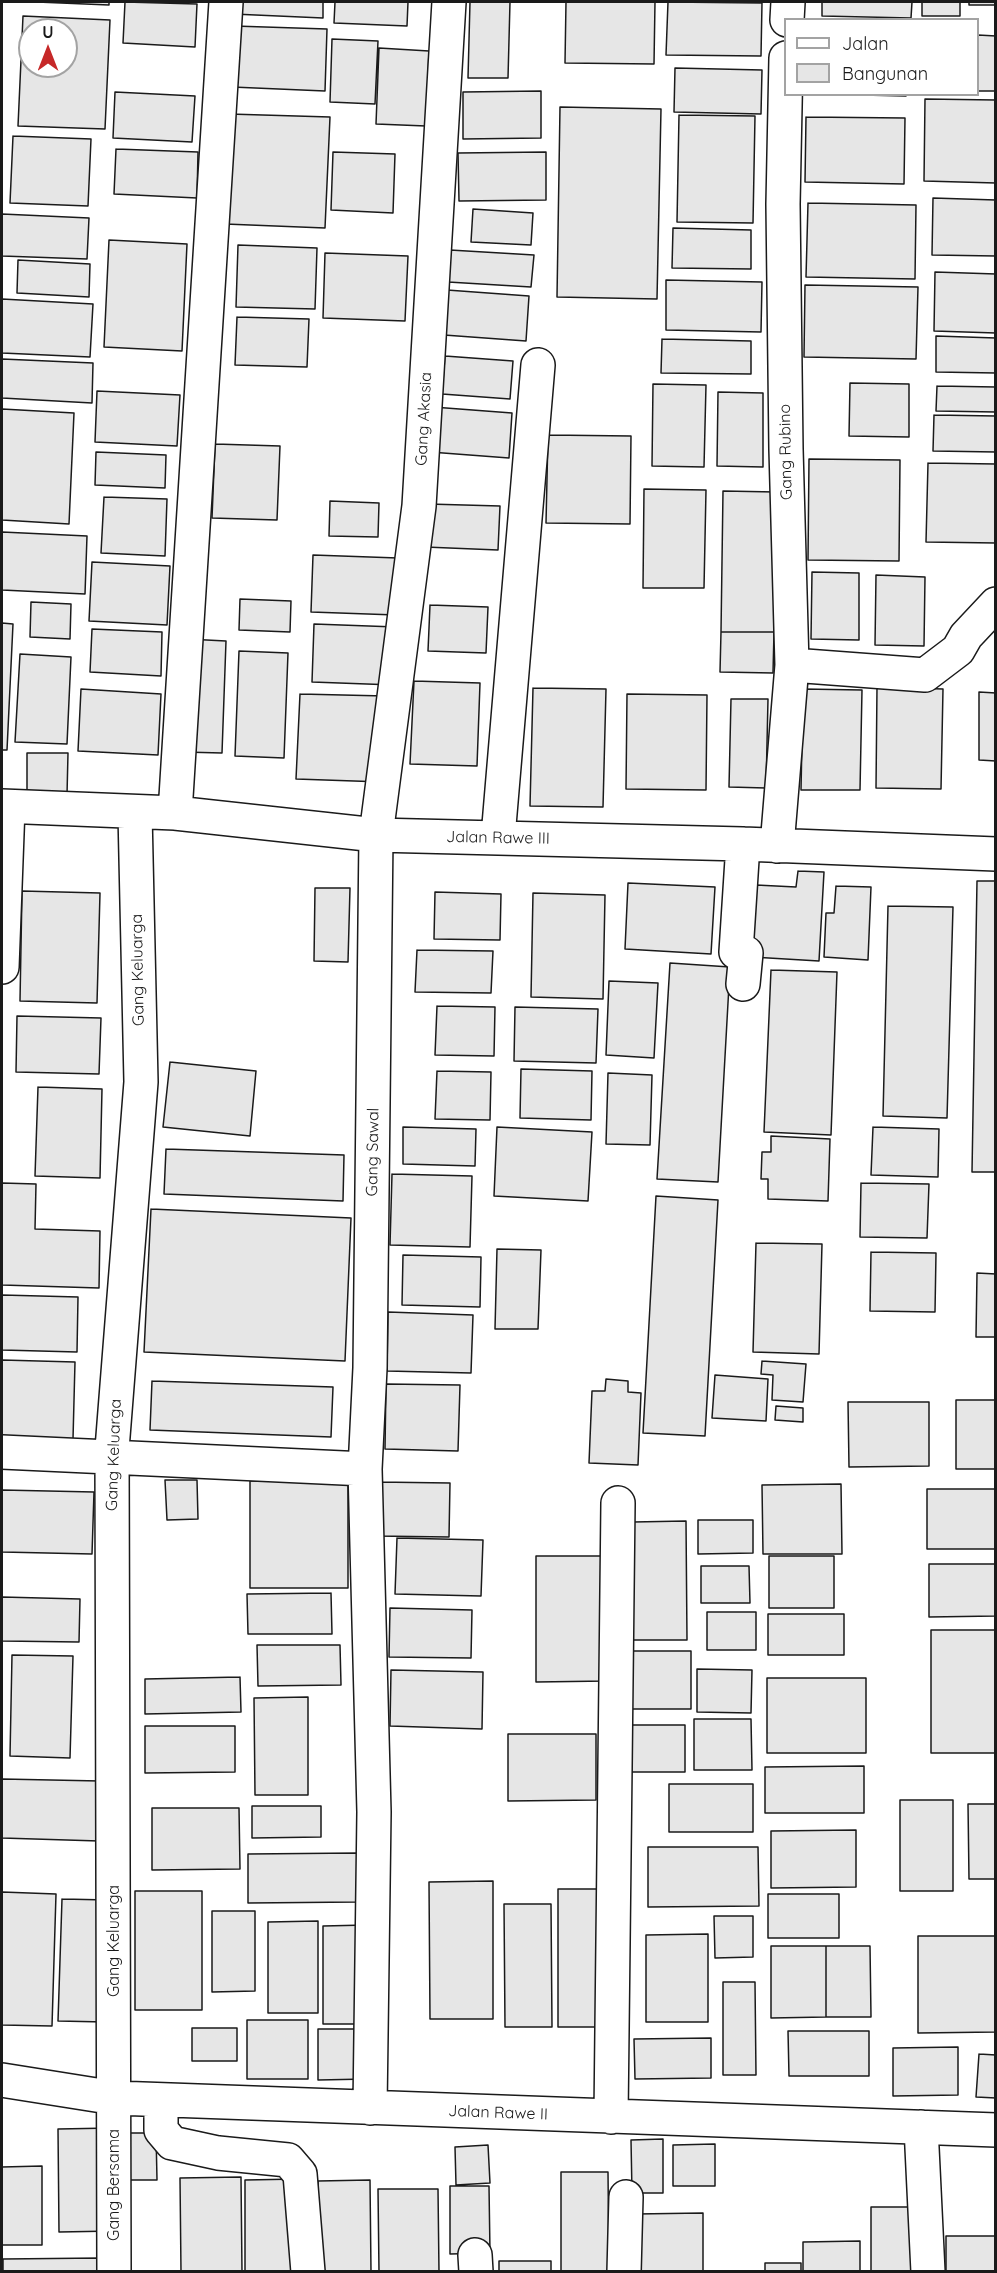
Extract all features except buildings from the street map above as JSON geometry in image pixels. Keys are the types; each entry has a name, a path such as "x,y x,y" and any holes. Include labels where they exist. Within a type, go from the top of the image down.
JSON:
{"street":[{"path":"175,813 226,2"},
{"name":"Gang Akasia","path":"376,835 419,506 449,2"},
{"path":"787,18 788,2"},
{"name":"Gang Rubino","path":"777,846 792,665 785,414 783,204 785,96"},
{"path":"498,837 538,365"},
{"path":"792,665 925,675 958,650 966,636 996,604"},
{"path":"2,967 5,807"},
{"name":"Jalan Rawe III","path":"5,807 175,813 376,835 743,844 996,854"},
{"name":"Gang Keluarga","path":"115,2098 112,1456 141,1082 135,813"},
{"name":"Gang Sawal","path":"370,2108 374,1812 365,1469 370,1368 376,835"},
{"path":"743,844 736,952 746,953 743,984"},
{"path":"2,1452 365,1469"},
{"path":"611,2117 618,1503"},
{"name":"Jalan Rawe II","path":"2,2080 115,2098 996,2130"},
{"name":"Gang Bersama","path":"114,2271 115,2098"},
{"path":"161,2100 161,2130 172,2143 218,2153 288,2160 300,2174 308,2271"},
{"path":"921,2127 928,2271"},
{"path":"624,2271 626,2197"}]}
